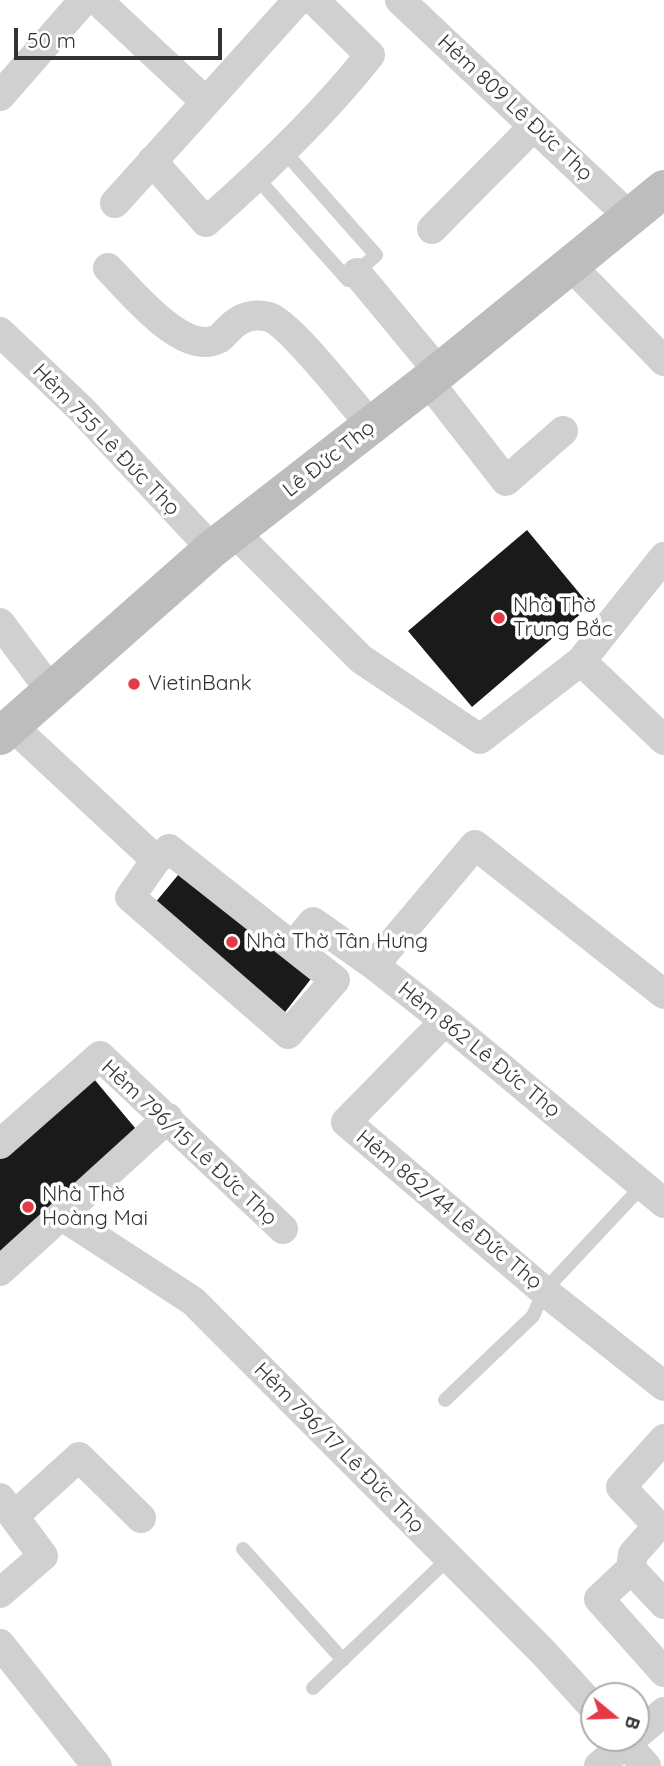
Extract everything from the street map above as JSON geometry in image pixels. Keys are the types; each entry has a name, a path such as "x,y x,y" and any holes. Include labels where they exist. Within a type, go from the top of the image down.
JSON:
{"main road":[{"name":"Lê Đức Thọ","path":"6,731 223,540 433,377 664,188"}],"street":[{"path":"0,96 84,0"},
{"path":"97,0 206,102"},
{"path":"115,203 298,0"},
{"path":"152,161 206,222 256,177 347,84 370,55 314,0"},
{"name":"Hẻm 809 Lê Đức Thọ","path":"400,0 629,216"},
{"path":"432,229 534,126"},
{"path":"570,265 660,348"},
{"path":"108,268 162,323 185,338 203,343 219,339 233,324 251,315 270,318 290,332 371,425"},
{"path":"357,272 506,481 563,431"},
{"name":"Hẻm 755 Lê Đức Thọ","path":"0,332 223,540 361,659 480,739 582,662"},
{"path":"664,557 582,662 664,740"},
{"path":"0,623 51,691"},
{"path":"6,731 156,860"},
{"path":"374,965 475,845 664,994"},
{"path":"169,849 335,980 288,1034 130,897 156,860 169,849"},
{"name":"Hẻm 862 Lê Đức Thọ","path":"293,946 313,922 374,965 445,1021 654,1194"},
{"name":"Hẻm 862/44 Lê Đức Thọ","path":"445,1021 346,1122 544,1291 664,1385"},
{"name":"Hẻm 796/15 Lê Đức Thọ","path":"0,1144 100,1056 283,1229"},
{"path":"0,1271 168,1118"},
{"name":"Hẻm 796/17 Lê Đức Thọ","path":"62,1216 193,1301 543,1652 580,1693"},
{"path":"664,1439 621,1487 658,1526 633,1554 631,1569 599,1599 664,1672"},
{"path":"0,1592 43,1556 7,1507 79,1457 141,1518"},
{"path":"631,1569 664,1604"},
{"path":"0,1644 97,1766"},
{"path":"599,1766 614,1752"}],"lane":[{"path":"256,177 348,280 376,255 283,150"},
{"path":"445,1400 533,1316 544,1291 654,1194"},
{"path":"243,1549 343,1660"},
{"path":"313,1688 449,1558"}],"building":[{"name":"Nhà Thờ Trung Bắc","path":"527,530 590,606 472,707 408,631"},
{"name":"Nhà Thờ Tân Hưng","path":"183,869 314,975 282,1016 150,909"},
{"name":"Nhà Thờ Hoàng Mai","path":"94,1079 141,1135 0,1255 0,1159"}],"place":[{"name":"Nhà Thờ Trung Bắc","path":"499,618"},
{"name":"VietinBank","path":"134,684"},
{"name":"Nhà Thờ Tân Hưng","path":"232,942"},
{"name":"Nhà Thờ Hoàng Mai","path":"28,1207"}]}
